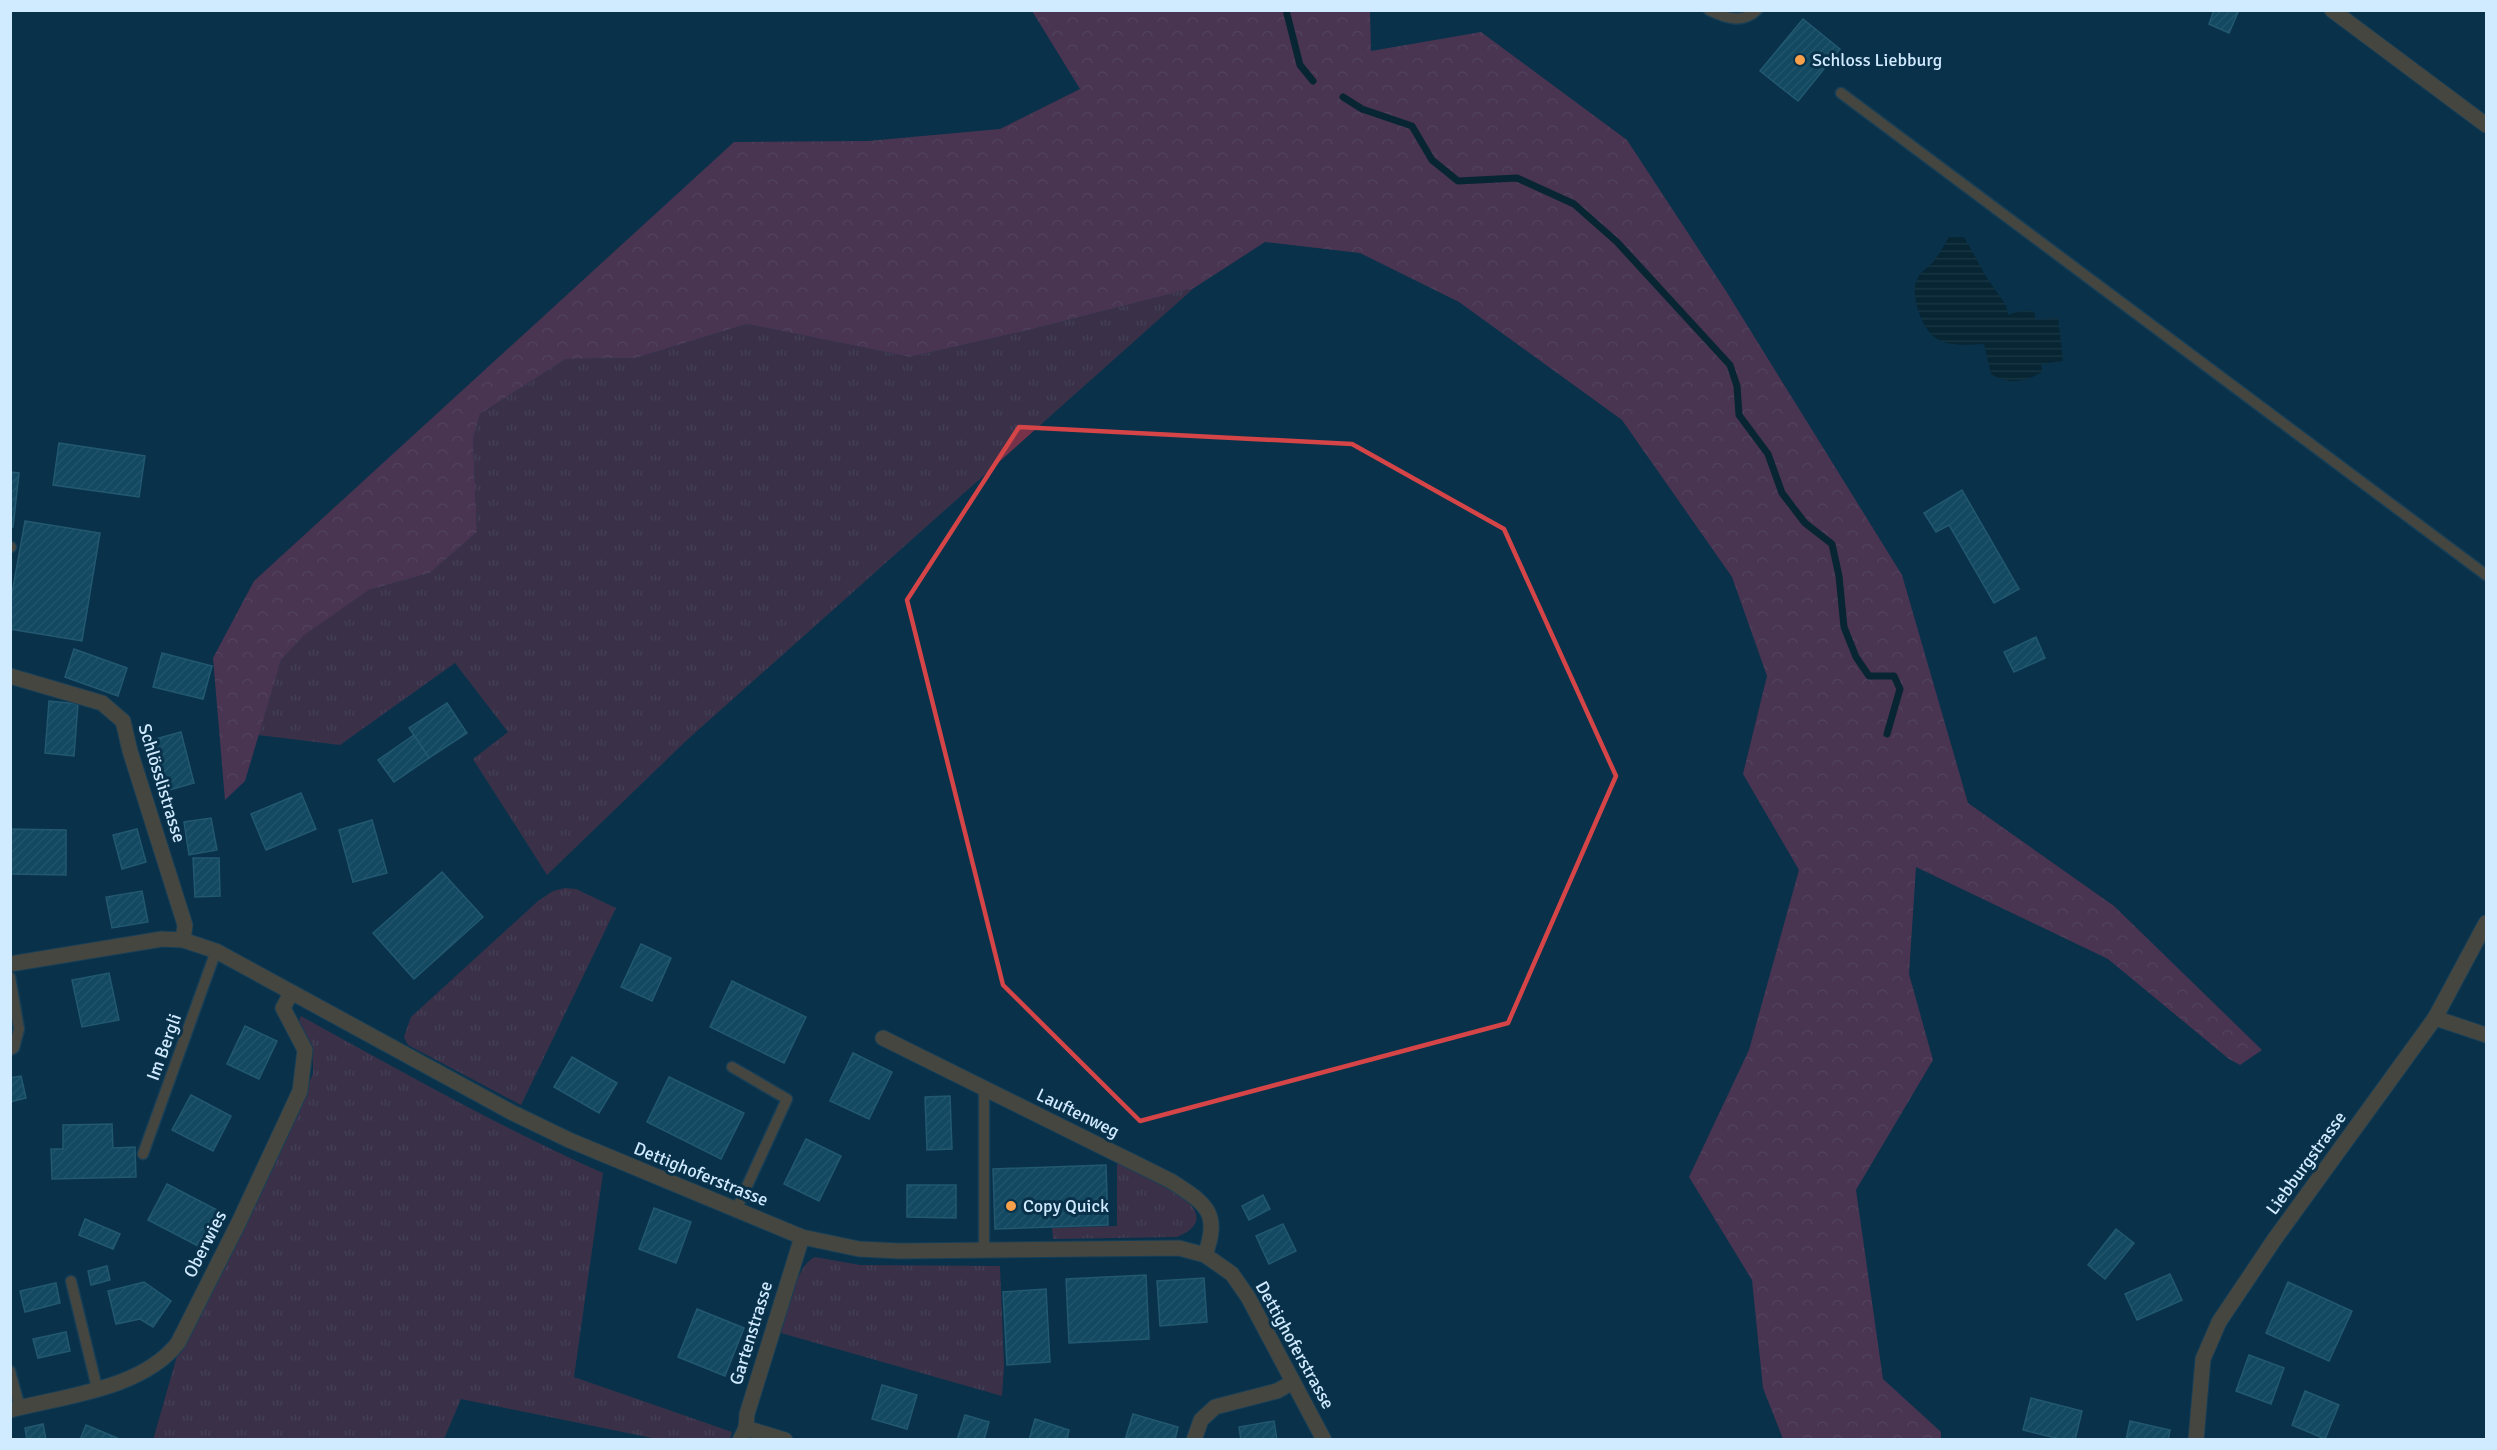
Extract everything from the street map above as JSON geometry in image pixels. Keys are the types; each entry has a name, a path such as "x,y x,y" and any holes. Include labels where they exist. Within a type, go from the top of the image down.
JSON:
{"street":[{"path":"2332,10 2487,125"},
{"name":"Schlösslistrasse","path":"10,676 102,703 123,721 130,751 185,926 183,940"},
{"name":"Liebburgstrasse","path":"2196,1440 2203,1359 2219,1322 2274,1240 2435,1018 2487,923"},
{"name":"Dettighoferstrasse","path":"10,964 162,939 183,940 216,951 511,1112 569,1140 802,1237 859,1249 900,1251 1179,1248 1204,1255 1232,1274 1248,1297 1324,1440"},
{"name":"Oberwies","path":"15,1409 141,1375 167,1356 178,1343 239,1222 300,1090 305,1050 283,1008 291,993"},
{"path":"2435,1018 2487,1035"},
{"name":"Lauftenweg","path":"883,1038 1171,1181 1198,1199 1206,1206 1211,1218 1211,1232 1204,1255"},
{"name":"Gartenstrasse","path":"743,1434 750,1403 802,1237"},
{"path":"1194,1440 1201,1420 1215,1407 1277,1391 1293,1382"},
{"path":"743,1434 785,1440"}],"lane":[{"path":"1709,10 1724,18 1736,19 1752,15 1757,10"},
{"path":"1841,93 2487,575"},
{"name":"Im Bergli","path":"143,1154 216,951"},
{"path":"10,977 20,1029 14,1048 10,1050"},
{"path":"732,1067 787,1099 736,1210"},
{"path":"984,1089 984,1250"},
{"path":"70,1281 97,1388"},
{"path":"10,1371 15,1409"}],"highlighted area":[{"path":"1019,427 1352,444 1504,529 1616,776 1508,1023 1140,1121 1003,985 907,600"}],"green space":[{"path":"1032,11 1370,11 1371,51 1481,32 1627,140 1726,291 1902,575 1968,803 2114,906 2262,1050 2240,1065 2229,1059 2108,959 1916,867 1909,974 1933,1060 1856,1190 1883,1379 1941,1432 1941,1439 1783,1439 1763,1388 1752,1280 1689,1177 1749,1050 1799,870 1743,774 1767,676 1732,577 1622,420 1459,302 1360,253 1265,242 1194,288 1025,331 910,357 747,324 636,358 566,359 480,414 473,439 477,532 430,573 369,590 304,635 281,660 245,781 225,800 213,658 254,581 734,142 868,141 1000,129 1080,89"},
{"path":"1194,288 687,740 547,875 473,759 508,732 455,663 340,745 258,735 281,660 304,634 369,590 430,573 477,532 473,439 480,414 566,359 636,358 747,324 910,357 1025,331"},
{"path":"565,888 576,889 616,908 521,1105 408,1045 404,1037 411,1017 538,901 553,891"},
{"path":"301,1016 488,1118 603,1173 574,1377 732,1432 730,1439 657,1439 461,1399 444,1439 153,1440 177,1356 313,1074 310,1047 299,1021"},
{"path":"1117,1159 1161,1182 1191,1204 1197,1216 1193,1227 1177,1237 1053,1239 1052,1228 1117,1226"},
{"path":"815,1257 860,1265 1000,1266 1004,1366 1002,1396 781,1333 797,1279 808,1262"}],"shaded area":[{"path":"1949,237 1964,237 1987,278 2006,305 2008,315 2034,311 2036,320 2058,318 2063,361 2041,364 2042,372 2029,378 2017,381 2004,380 1991,374 1984,344 1951,344 1935,338 1923,322 1918,310 1915,285 1919,275 1936,258"}],"building":[{"path":"2214,10 2239,10 2229,33 2209,24"},
{"name":"Schloss Liebburg","path":"1803,19 1840,49 1798,101 1760,71"},
{"path":"59,443 145,456 139,497 53,485"},
{"path":"10,472 19,473 13,527 10,527"},
{"path":"1962,490 2019,589 1994,603 1949,525 1936,532 1924,513"},
{"path":"25,521 100,533 82,641 10,629 10,604"},
{"path":"2036,637 2045,658 2014,672 2004,652"},
{"path":"74,649 127,668 118,696 65,677"},
{"path":"162,653 212,666 203,699 153,687"},
{"path":"49,701 78,704 74,756 45,753"},
{"path":"447,703 467,733 429,758 409,728"},
{"path":"181,732 194,783 162,792 148,741"},
{"path":"414,735 429,758 394,782 378,760"},
{"path":"301,793 316,829 266,850 251,814"},
{"path":"211,818 217,850 189,855 184,822"},
{"path":"372,820 387,873 353,882 339,830"},
{"path":"10,829 66,830 66,875 10,874"},
{"path":"137,829 146,862 122,869 113,835"},
{"path":"193,858 219,858 220,896 195,897"},
{"path":"442,872 483,917 414,979 373,933"},
{"path":"142,891 148,922 112,928 106,897"},
{"path":"641,944 671,958 652,1001 621,987"},
{"path":"109,973 119,1020 82,1027 72,980"},
{"path":"732,981 806,1017 784,1063 710,1027"},
{"path":"245,1026 277,1041 259,1079 227,1064"},
{"path":"853,1053 892,1072 869,1119 830,1101"},
{"path":"572,1057 617,1083 599,1113 554,1087"},
{"path":"21,1076 26,1098 10,1102 10,1078"},
{"path":"669,1077 744,1113 721,1159 647,1122"},
{"path":"191,1095 231,1116 213,1151 172,1130"},
{"path":"950,1096 952,1149 927,1150 925,1097"},
{"path":"112,1124 113,1148 135,1147 136,1177 52,1179 51,1149 63,1149 63,1125"},
{"path":"806,1139 841,1156 819,1201 784,1184"},
{"path":"1106,1165 1108,1225 995,1229 993,1169"},
{"path":"167,1184 219,1211 200,1247 148,1220"},
{"path":"907,1185 956,1185 956,1218 907,1217"},
{"path":"1263,1195 1270,1209 1249,1220 1242,1206"},
{"path":"654,1208 691,1222 676,1263 639,1249"},
{"path":"85,1219 120,1234 113,1249 79,1235"},
{"path":"1283,1224 1296,1251 1269,1264 1256,1236"},
{"path":"2116,1229 2134,1243 2105,1279 2088,1265"},
{"path":"107,1266 110,1280 91,1285 88,1271"},
{"path":"2170,1274 2182,1300 2137,1320 2125,1294"},
{"path":"1146,1275 1149,1339 1069,1343 1066,1279"},
{"path":"1204,1278 1207,1322 1160,1326 1157,1281"},
{"path":"144,1282 171,1301 153,1327 140,1319 116,1324 108,1291"},
{"path":"2288,1282 2352,1311 2329,1361 2266,1333"},
{"path":"56,1283 60,1303 25,1312 20,1291"},
{"path":"1046,1289 1050,1362 1007,1365 1003,1292"},
{"path":"697,1309 744,1328 725,1376 678,1357"},
{"path":"66,1332 70,1351 38,1358 33,1339"},
{"path":"2249,1355 2284,1368 2271,1404 2236,1391"},
{"path":"882,1385 917,1395 907,1429 872,1419"},
{"path":"2305,1391 2339,1405 2325,1439 2292,1425"},
{"path":"2031,1398 2082,1411 2075,1440 2064,1440 2023,1430"},
{"path":"1133,1414 1178,1427 1175,1440 1125,1440"},
{"path":"965,1415 989,1422 984,1440 957,1440"},
{"path":"1035,1419 1069,1430 1067,1440 1029,1440"},
{"path":"1274,1421 1277,1440 1241,1440 1239,1427"},
{"path":"2130,1421 2170,1430 2168,1440 2126,1440"},
{"path":"43,1424 46,1440 27,1440 25,1428"},
{"path":"86,1425 122,1440 80,1440"}],"waterway":[{"path":"1286,10 1300,65 1313,81"},
{"path":"1343,97 1362,109 1412,126 1432,160 1458,181 1517,178 1574,204 1617,242 1730,365 1737,386 1739,415 1768,454 1782,493 1805,523 1832,544 1839,576 1844,627 1856,657 1869,676 1894,676 1900,689 1887,734"}],"place":[{"name":"Schloss Liebburg","path":"1800,60"},
{"name":"Copy Quick","path":"1011,1206"}]}
